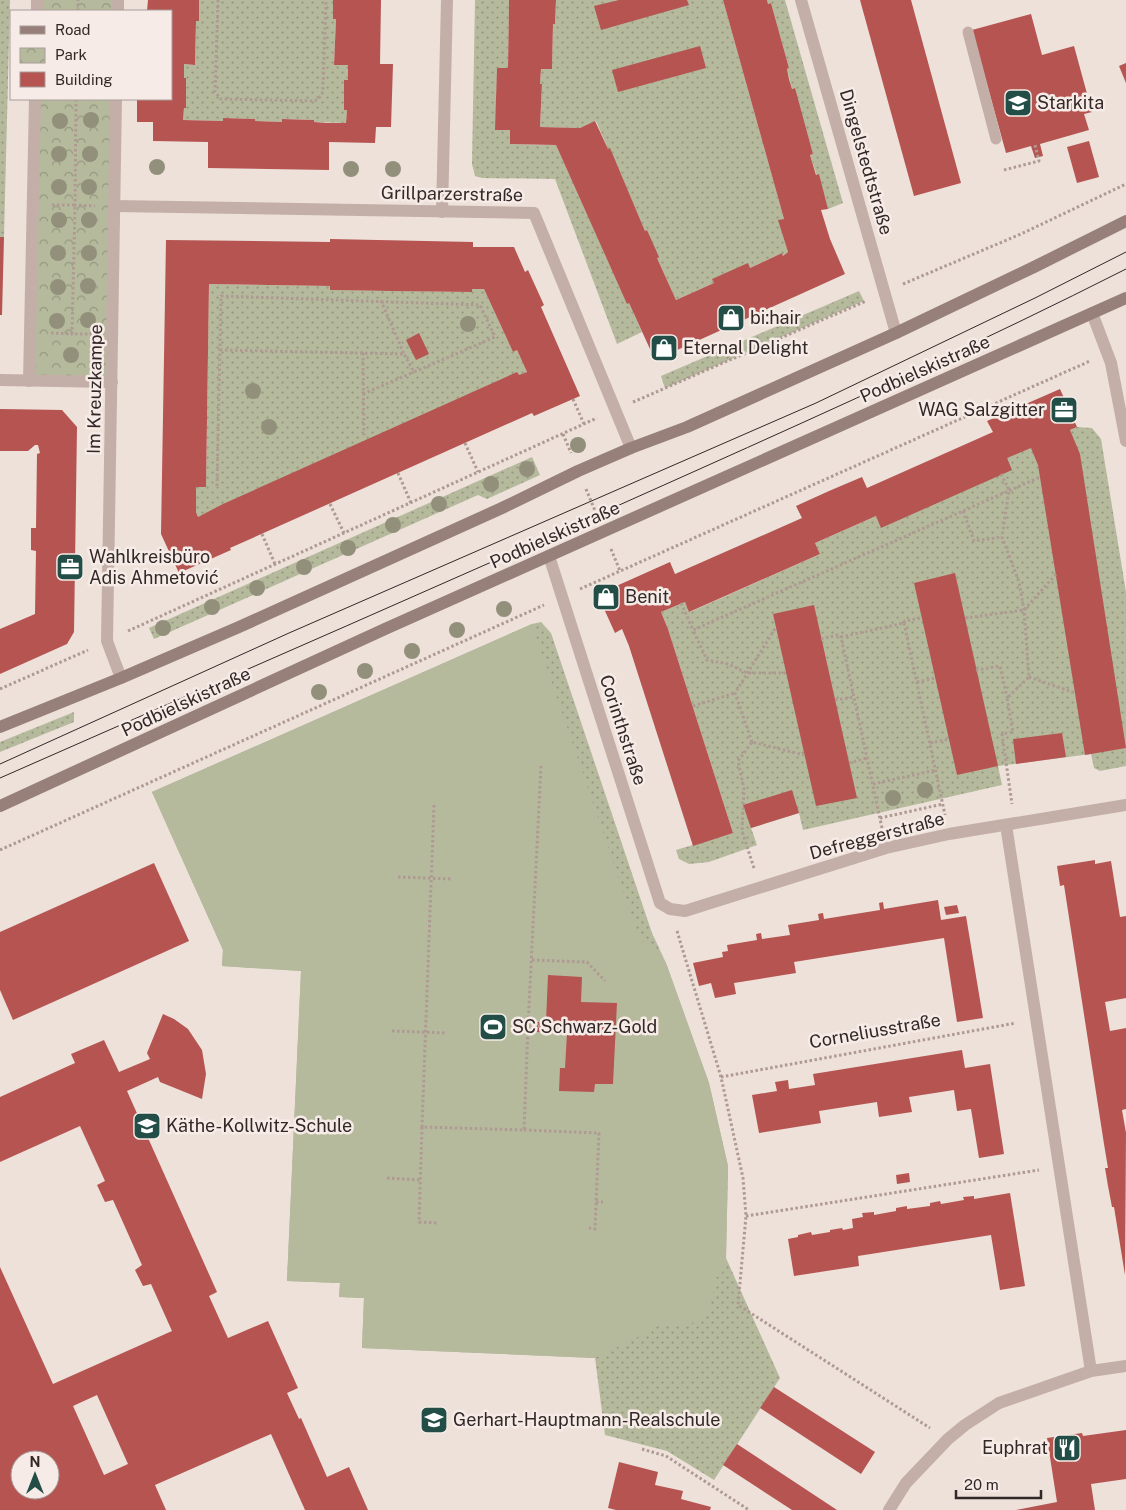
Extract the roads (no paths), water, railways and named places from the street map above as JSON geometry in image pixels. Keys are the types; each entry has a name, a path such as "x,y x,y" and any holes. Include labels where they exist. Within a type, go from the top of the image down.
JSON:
{"main road":[{"path":"0,727 121,678 239,627 502,508 578,470 687,427 896,333 1034,268 1126,220"},
{"name":"Podbielskistraße","path":"0,806 385,629 604,533 1126,298"}],"street":[{"path":"442,212 447,0"},
{"name":"Dingelstedtstraße","path":"801,0 896,333"},
{"path":"30,381 35,100"},
{"name":"Im Kreuzkampe","path":"116,100 107,641 121,678"},
{"name":"Grillparzerstraße","path":"115,206 534,213 631,448"},
{"path":"1092,313 1111,363 1126,441"},
{"path":"0,380 112,382"},
{"name":"Corinthstraße","path":"549,556 660,903 670,909"},
{"name":"Defreggerstraße","path":"670,909 684,911 886,848 949,834 1126,804"},
{"path":"1010,824 1036,1020 1091,1372"},
{"path":"889,1510 906,1483 948,1439 999,1402 1091,1372 1126,1366"}],"lane":[{"path":"968,32 996,139"}],"tram line":[{"path":"0,764 289,633 816,403 1035,298 1126,252"},
{"path":"0,778 802,423 965,348 1126,269"}],"place":[{"name":"Starkita","path":"1018,103"},
{"name":"bi:hair","path":"731,318"},
{"name":"Eternal Delight","path":"664,348"},
{"name":"WAG Salzgitter","path":"1064,410"},
{"name":"Wahlkreisbüro Adis Ahmetović","path":"70,567"},
{"name":"Benit","path":"606,597"},
{"name":"SC Schwarz-Gold","path":"493,1027"},
{"name":"Käthe-Kollwitz-Schule","path":"147,1126"},
{"name":"Gerhart-Hauptmann-Realschule","path":"434,1420"},
{"name":"Euphrat","path":"1067,1448"}]}
